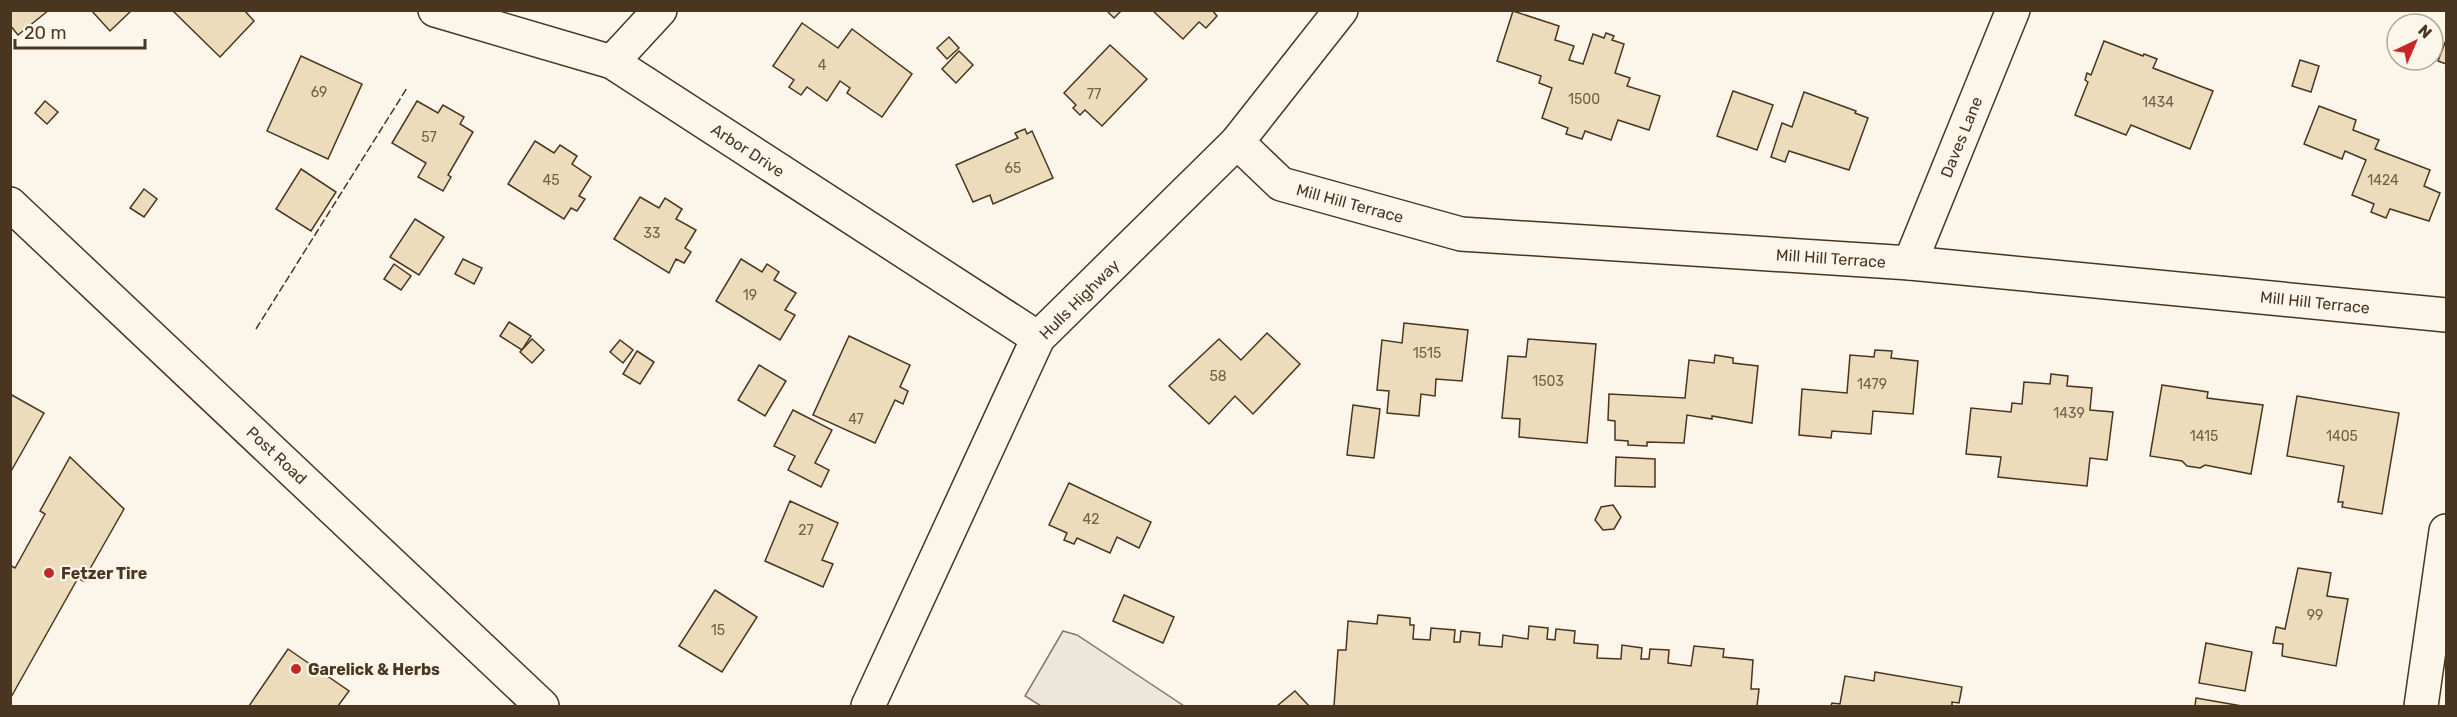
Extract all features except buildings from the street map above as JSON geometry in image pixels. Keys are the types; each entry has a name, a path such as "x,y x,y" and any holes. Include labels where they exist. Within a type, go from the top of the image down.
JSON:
{"street":[{"name":"Arbor Drive","path":"435,10 612,62 1038,338"},
{"path":"612,62 660,10"},
{"name":"Hulls Highway","path":"868,706 1038,338 1237,142 1341,10"},
{"name":"Daves Lane","path":"1910,263 2013,10"},
{"name":"Mill Hill Terrace","path":"1237,142 1281,184 1461,234 1910,263 2446,315"},
{"name":"Post Road","path":"10,204 542,706"},
{"path":"2421,706 2446,531"}],"shaded area":[{"path":"1063,631 1077,635 1184,706 1041,706 1025,696"}],"fence":[{"path":"256,329 407,88"}],"place":[{"name":"Fetzer Tire","path":"49,573"},
{"name":"Garelick & Herbs","path":"296,669"}]}
